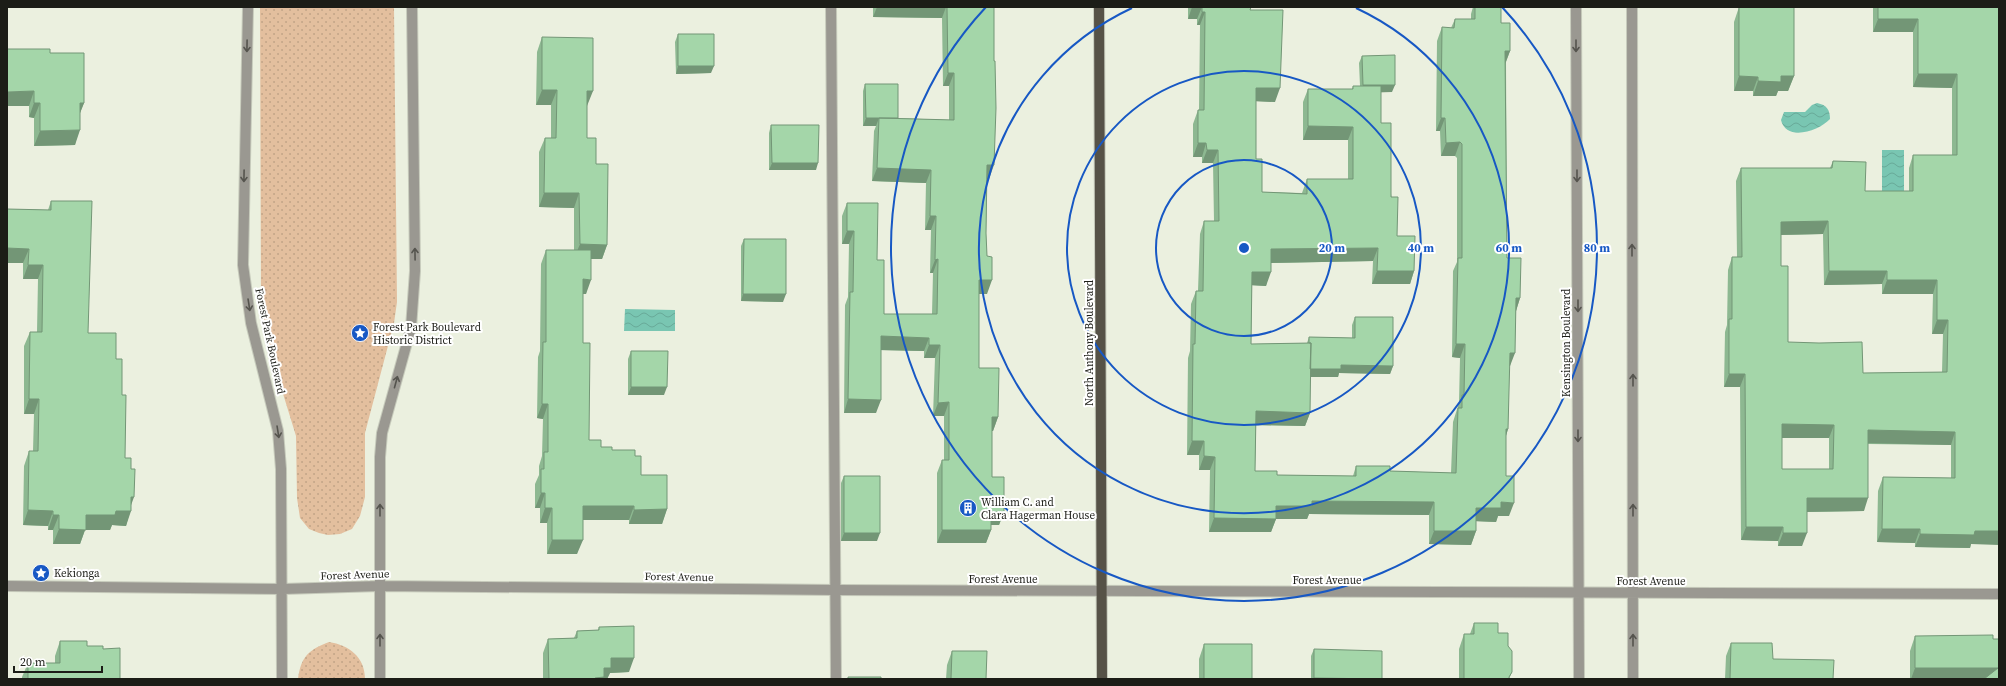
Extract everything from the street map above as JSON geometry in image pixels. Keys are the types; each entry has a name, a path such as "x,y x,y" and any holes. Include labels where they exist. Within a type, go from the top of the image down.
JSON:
{"main road":[{"name":"North Anthony Boulevard","path":"1099,7 1102,679"}],"street":[{"name":"Forest Park Boulevard","path":"248,7 243,265 251,323 278,431 281,469 283,589 282,679"},
{"path":"380,679 380,457 382,433 411,328 415,271 412,7"},
{"path":"831,7 836,679"},
{"name":"Kensington Boulevard","path":"1576,7 1579,679"},
{"path":"1632,7 1633,679"},
{"name":"Forest Avenue","path":"7,586 283,589 380,586 836,590 1999,594"}],"shaded area":[{"path":"260,7 394,7 397,302 394,323 365,433 365,497 360,516 352,529 340,534 328,535 309,529 300,518 297,498 296,436 272,358 261,303"},
{"path":"329,642 349,649 359,658 364,671 365,679 298,679 301,665 307,655 316,648"}],"water":[{"path":"1817,103 1826,107 1829,111 1830,119 1825,123 1811,130 1796,133 1789,131 1784,127 1781,120 1784,112 1805,112 1812,105"},
{"path":"1882,150 1904,150 1904,193 1882,193"},
{"path":"625,309 675,310 675,331 624,331"}],"building":[{"path":"947,7 994,7 996,108 994,165 987,165 986,233 987,256 992,257 992,280 979,280 979,368 999,368 998,417 992,417 992,477 1004,477 1004,512 991,512 991,530 942,530 942,460 949,460 949,402 938,403 940,345 929,345 929,338 881,336 881,400 848,399 850,292 853,292 854,231 847,231 847,203 878,203 877,260 884,260 884,314 937,314 938,259 935,260 936,216 930,216 931,170 877,168 879,118 954,120 954,73 948,73"},
{"path":"1202,7 1251,7 1250,10 1283,10 1280,88 1256,88 1256,159 1262,159 1262,192 1307,194 1307,179 1353,179 1353,127 1308,126 1308,89 1353,89 1353,86 1381,86 1381,123 1391,123 1391,197 1398,197 1397,236 1415,236 1414,271 1377,271 1378,248 1271,249 1271,272 1252,272 1251,344 1311,343 1310,413 1256,411 1255,471 1277,471 1277,475 1356,476 1356,466 1390,466 1390,471 1456,473 1458,408 1462,408 1462,395 1464,395 1465,344 1456,344 1458,258 1462,258 1462,144 1460,142 1446,143 1445,118 1441,118 1442,27 1454,28 1455,19 1475,19 1475,7 1501,7 1501,23 1510,23 1510,51 1505,51 1507,258 1521,258 1520,298 1516,298 1515,353 1510,353 1508,429 1506,429 1506,476 1514,476 1514,503 1501,502 1501,508 1476,508 1476,531 1434,531 1434,502 1312,501 1312,506 1276,506 1276,519 1214,518 1215,457 1204,456 1204,441 1192,441 1193,344 1195,344 1196,291 1203,291 1204,221 1219,221 1218,150 1207,150 1206,143 1198,143 1198,110 1204,110 1205,12 1202,12"},
{"path":"1739,7 1794,7 1794,76 1781,76 1781,82 1758,81 1758,77 1739,76"},
{"path":"1878,7 1999,7 1999,531 1975,531 1974,535 1920,534 1920,529 1882,529 1883,477 1955,478 1955,432 1868,430 1868,498 1807,498 1807,533 1783,533 1783,527 1746,527 1745,374 1729,374 1729,319 1732,319 1732,257 1742,257 1741,168 1832,168 1833,161 1866,162 1865,191 1913,191 1913,155 1957,155 1957,74 1918,74 1918,19 1878,19","holes":["1828,221 1829,271 1887,271 1887,280 1937,280 1937,320 1948,320 1947,372 1863,373 1862,342 1788,342 1788,266 1781,266 1781,222","1782,424 1834,425 1833,469 1782,469"]},
{"path":"678,34 714,34 714,66 678,66"},
{"path":"542,37 593,38 593,91 587,91 587,138 596,138 596,164 608,164 607,245 580,244 579,193 544,193 545,138 556,138 557,90 542,90"},
{"path":"7,49 50,49 50,53 84,53 84,103 80,103 80,130 40,131 40,103 34,103 34,91 7,92"},
{"path":"1395,55 1395,85 1363,85 1362,56"},
{"path":"865,84 898,84 898,118 866,118"},
{"path":"771,125 819,125 818,163 772,163"},
{"path":"51,201 92,201 88,333 116,333 116,359 122,359 122,395 126,395 125,458 131,458 131,469 135,469 134,497 131,497 131,511 116,511 115,515 86,515 86,530 59,529 59,515 53,515 53,511 28,510 29,451 38,451 39,399 29,399 30,332 42,332 43,265 28,265 29,249 7,248 7,209 51,210"},
{"path":"744,239 786,239 786,294 743,294"},
{"path":"546,250 591,250 591,280 583,279 583,343 590,343 589,440 601,440 601,447 612,447 612,450 635,450 635,456 641,456 641,475 667,475 667,509 634,510 634,506 583,506 583,540 552,540 552,508 545,508 545,493 541,493 541,469 544,469 544,452 548,452 548,404 542,404 543,342 546,342"},
{"path":"1355,317 1393,317 1393,366 1341,365 1341,369 1310,369 1311,343 1309,343 1309,337 1355,338"},
{"path":"631,351 668,351 667,387 631,387"},
{"path":"844,476 880,476 880,533 844,533"},
{"path":"1474,623 1498,623 1498,633 1508,633 1508,646 1512,651 1512,672 1509,679 1464,679 1464,634 1474,634"},
{"path":"634,626 634,658 611,658 611,668 604,668 604,677 595,679 549,679 548,639 577,638 577,631 599,630 599,627"},
{"path":"1993,635 1993,639 1999,639 1999,679 1984,679 1998,668 1915,668 1915,636"},
{"path":"60,641 87,641 87,646 103,646 103,649 120,648 120,679 28,679 28,663 60,663"},
{"path":"1731,643 1772,643 1773,659 1834,660 1833,679 1730,679"},
{"path":"1204,644 1252,644 1252,679 1204,679"},
{"path":"1314,649 1382,651 1382,679 1314,678"},
{"path":"952,651 987,651 986,679 951,679"},
{"path":"848,677 881,677 881,679 848,679"}],"place":[{"name":"Forest Park Boulevard Historic District","path":"360,333"},
{"name":"William C. and Clara Hagerman House","path":"968,508"},
{"name":"Kekionga","path":"41,573"}]}
